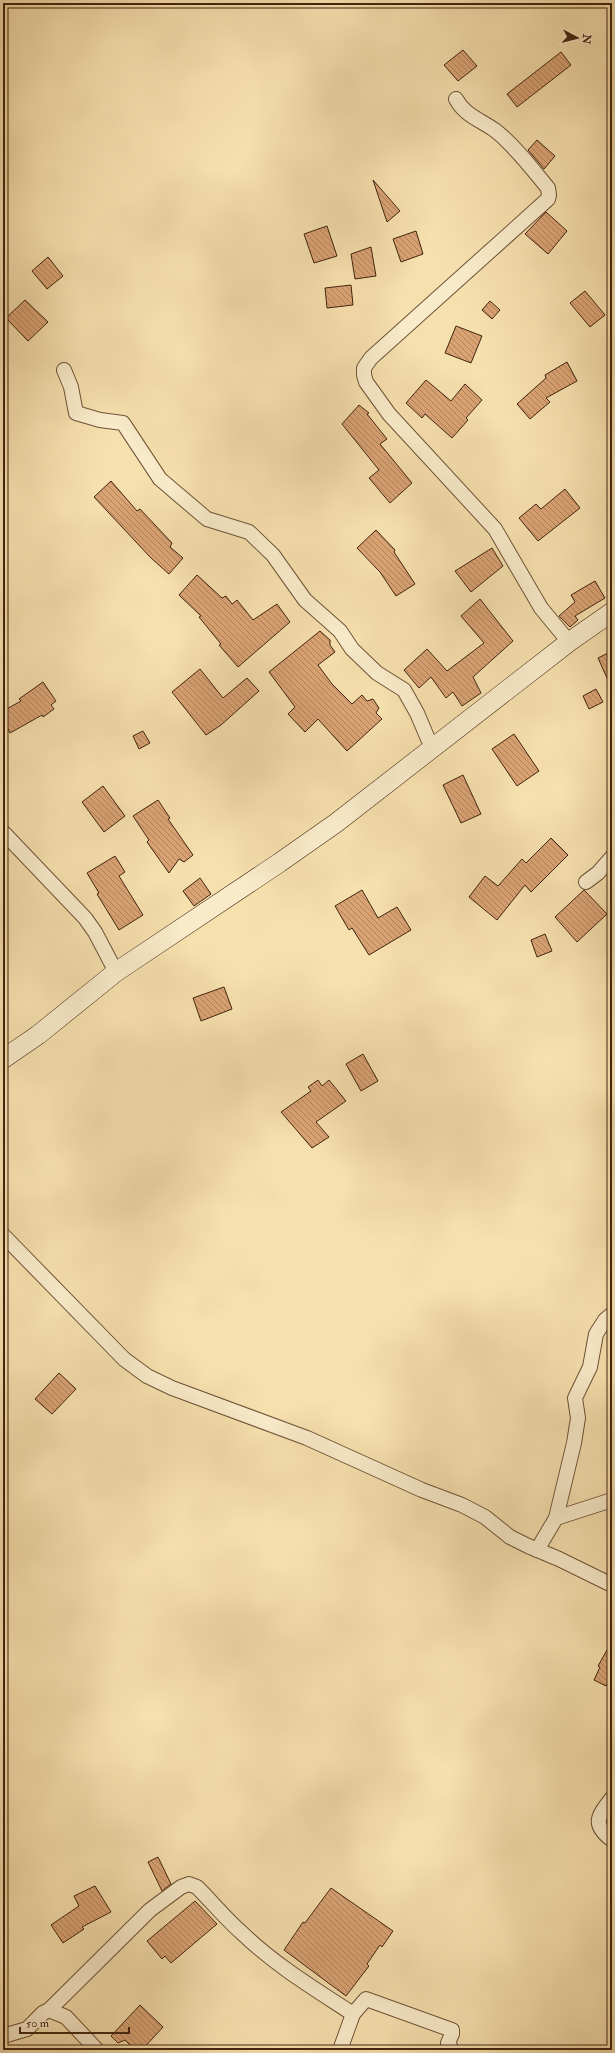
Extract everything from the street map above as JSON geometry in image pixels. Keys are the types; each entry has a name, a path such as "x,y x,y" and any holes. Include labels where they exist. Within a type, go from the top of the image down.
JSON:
{"street":[{"path":"456,99 461,109 496,131 518,152 548,188 550,195 548,199 371,358 364,368 364,375 366,382 389,414 495,529 541,608 569,642"},
{"path":"64,370 71,387 76,413 100,420 123,423 160,479 206,519 250,532 273,555 305,600 340,631 352,649 377,673 404,690 417,713 428,739 438,746"},
{"path":"3,1059 38,1035 116,972 279,863 438,746 569,642 612,612"},
{"path":"3,832 85,918 95,932 116,972"},
{"path":"586,882 598,873 612,857"},
{"path":"3,1235 124,1359 147,1376 172,1388 307,1438 422,1490 462,1505 485,1517 510,1537 599,1577 612,1585"},
{"path":"538,1550 556,1518 574,1443 578,1418 575,1398 590,1367 596,1334 605,1320 612,1314"},
{"path":"556,1518 612,1500"},
{"path":"612,1798 601,1814 598,1826 603,1833 612,1840"},
{"path":"3,2036 27,2029 43,2013 49,2010 150,1910 181,1887 189,1884 198,1887 242,1934 280,1965 309,1987 353,2014"},
{"path":"340,2050 353,2014 366,1999 452,2030 448,2043 452,2050"},
{"path":"49,2010 66,2016 97,2050"}],"building":[{"path":"463,50 477,66 458,81 444,65"},
{"path":"561,52 571,65 517,107 507,94"},
{"path":"537,140 555,156 544,169 528,150"},
{"path":"373,180 400,211 387,222"},
{"path":"546,212 567,231 548,254 525,234"},
{"path":"327,226 337,256 314,263 304,234"},
{"path":"416,231 423,254 401,262 393,239"},
{"path":"371,247 376,276 355,279 351,254"},
{"path":"48,257 63,276 47,289 32,271"},
{"path":"351,285 353,305 327,308 325,288"},
{"path":"585,291 605,315 590,327 570,303"},
{"path":"25,300 48,322 28,341 6,318"},
{"path":"490,301 500,310 492,319 482,310"},
{"path":"456,326 482,336 471,363 445,353"},
{"path":"567,362 577,381 546,398 550,402 530,419 517,404 546,378 545,375"},
{"path":"426,380 451,401 465,384 482,400 466,418 468,420 452,438 425,414 422,418 406,403"},
{"path":"359,405 369,413 367,414 387,439 380,444 412,483 390,503 369,478 379,470 342,424"},
{"path":"111,481 137,511 140,509 172,543 170,547 183,558 169,574 151,558 94,497"},
{"path":"565,489 580,508 538,541 519,518 536,504 541,509"},
{"path":"376,530 395,550 394,552 415,584 396,596 380,572 357,548"},
{"path":"492,548 503,566 471,592 455,571"},
{"path":"197,575 222,598 226,596 232,604 237,600 253,620 277,604 290,622 238,667 219,645 221,644 199,617 201,616 179,595"},
{"path":"595,581 605,598 575,616 578,620 570,627 559,616 575,602 571,595"},
{"path":"480,599 513,641 473,677 481,693 462,706 453,692 446,698 431,677 419,688 404,670 427,649 447,671 484,643 461,616"},
{"path":"320,631 330,640 330,645 335,652 318,665 332,684 352,704 362,695 367,701 373,699 379,708 376,713 382,719 347,751 318,719 305,732 288,714 295,707 269,672"},
{"path":"612,651 612,689 598,658"},
{"path":"200,669 223,698 247,678 259,691 221,725 206,735 172,692"},
{"path":"43,682 56,701 51,705 54,709 43,717 42,715 10,733 3,720 3,711 21,701 19,699"},
{"path":"596,689 603,702 589,709 583,696"},
{"path":"143,731 150,743 139,749 133,736"},
{"path":"514,734 539,771 517,786 492,749"},
{"path":"463,775 481,814 461,823 443,785"},
{"path":"103,786 125,816 104,832 82,802"},
{"path":"158,800 170,818 168,819 193,855 184,862 179,859 169,873 147,842 149,840 133,816"},
{"path":"551,838 568,855 531,892 525,885 497,920 469,897 485,876 498,886 522,859 526,863"},
{"path":"115,856 125,872 119,876 143,915 119,930 97,894 99,893 87,873"},
{"path":"200,878 211,894 194,906 183,891"},
{"path":"362,890 378,918 397,907 411,930 369,955 352,928 349,930 335,906"},
{"path":"584,890 607,914 577,942 555,917"},
{"path":"545,934 552,951 537,957 531,940"},
{"path":"224,987 232,1009 201,1021 193,998"},
{"path":"363,1054 378,1081 361,1091 346,1064"},
{"path":"318,1080 322,1086 329,1080 346,1101 316,1122 329,1137 312,1148 281,1112 311,1091 308,1087"},
{"path":"59,1373 76,1389 52,1414 35,1399"},
{"path":"612,1641 612,1674 606,1686 594,1680 600,1667 598,1666"},
{"path":"158,1857 171,1884 162,1891 148,1862"},
{"path":"95,1886 111,1912 82,1927 84,1929 63,1943 51,1925 79,1906 74,1896"},
{"path":"331,1888 393,1931 382,1947 380,1945 367,1964 369,1966 346,1996 284,1950 303,1922 305,1923"},
{"path":"195,1901 217,1924 171,1963 165,1956 162,1959 147,1941"},
{"path":"140,2005 163,2027 142,2050 135,2050 125,2040 118,2043 111,2036"}]}
